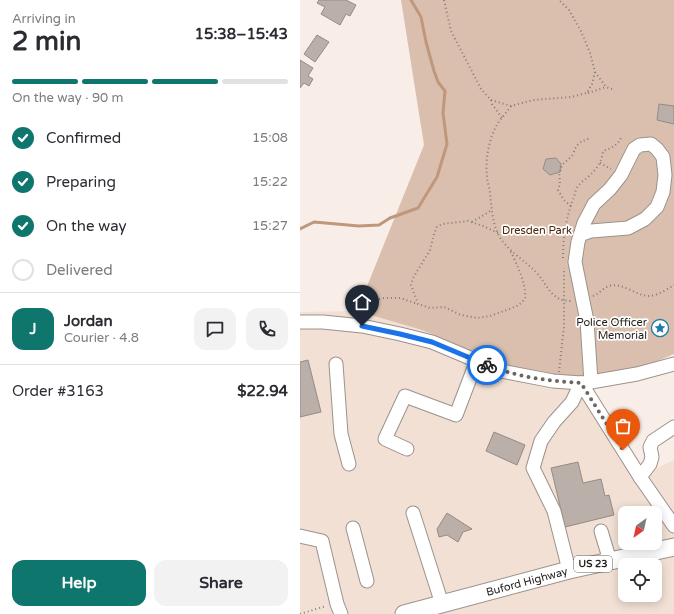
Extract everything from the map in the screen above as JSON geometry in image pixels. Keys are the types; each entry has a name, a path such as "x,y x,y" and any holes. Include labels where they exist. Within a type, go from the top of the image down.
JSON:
{"main road":[{"name":"Buford Highway","path":"404,614 569,570 674,547"}],"street":[{"path":"580,235 591,231 628,228 645,219 656,207 663,192 665,174 663,157 657,149 650,144 640,145 634,149 621,175 610,189 594,204 584,223 580,235 575,262 588,321 586,382 640,477 674,526"},
{"path":"300,322 323,322 362,326 400,334 432,342 501,371 553,381 586,382 637,374 674,364"},
{"path":"407,449 385,439 405,396 456,415 477,360"},
{"path":"336,364 341,434 349,464"},
{"path":"569,570 554,511 533,468 541,441 586,382"},
{"path":"640,477 650,464 652,457 650,447 653,441 674,427"},
{"path":"413,513 442,604"},
{"path":"353,528 367,581"},
{"path":"601,531 610,561"},
{"path":"300,536 322,541 341,614"}],"path":[{"path":"444,0 451,31 481,89 491,100 492,104 502,118"},
{"path":"559,0 569,10 580,31 590,53 595,72 606,87 615,90"},
{"path":"587,93 592,84 595,72"},
{"path":"491,100 511,106 533,100 571,97 606,87"},
{"path":"355,312 367,302 384,298 400,298 430,308 444,307 462,315 477,318 490,316 519,305 525,299 526,293 520,272 510,250 498,233 492,217 487,175 487,159 490,139 498,123 511,106"},
{"path":"571,206 564,200 558,190 561,183 559,176 560,172 563,162 572,156 576,147 581,141 590,138"},
{"path":"600,163 611,169"},
{"path":"472,222 492,210"},
{"path":"418,304 411,285 413,278 430,250 437,227 450,222 468,221 498,233"},
{"path":"510,250 536,273 550,292 564,301 576,301"},
{"path":"590,297 609,286 617,285 647,296 663,292 674,285"},
{"path":"300,614 326,606"}],"shaded area":[{"path":"357,311 422,330 503,364 535,372 577,377 635,478 674,460 674,614 300,614 300,312"}],"green space":[{"name":"Dresden Park","path":"401,0 674,0 674,354 650,364 608,374 577,377 535,372 503,364 422,330 357,311 424,145"}],"building":[{"path":"319,0 346,0 356,5 350,16 346,14 340,25 321,14 325,7 317,3"},
{"path":"317,35 329,42 315,62 304,54"},
{"path":"300,60 313,68 308,76 313,79 309,86 304,83 300,88"},
{"path":"659,104 674,106 674,124 657,120"},
{"path":"556,158 561,164 560,172 550,175 543,169 546,159"},
{"path":"308,360 321,412 300,417 300,362"},
{"path":"494,432 525,445 517,465 486,451"},
{"path":"578,462 583,483 601,479 605,496 609,495 614,515 565,527 551,468"},
{"path":"447,513 472,529 463,532 458,542 447,535 439,537 437,529"}],"waterway":[{"path":"300,229 314,222 359,226 379,225 390,218 418,208 437,177 447,144 443,113 445,91 438,82 434,71 421,17 411,0"}],"way so far":[{"path":"487,365 501,371 526,376 553,381 581,383 623,450"}],"place":[{"name":"Police Officer Memorial","path":"660,328"}],"route":[{"path":"362,326 432,342 487,365"}]}
